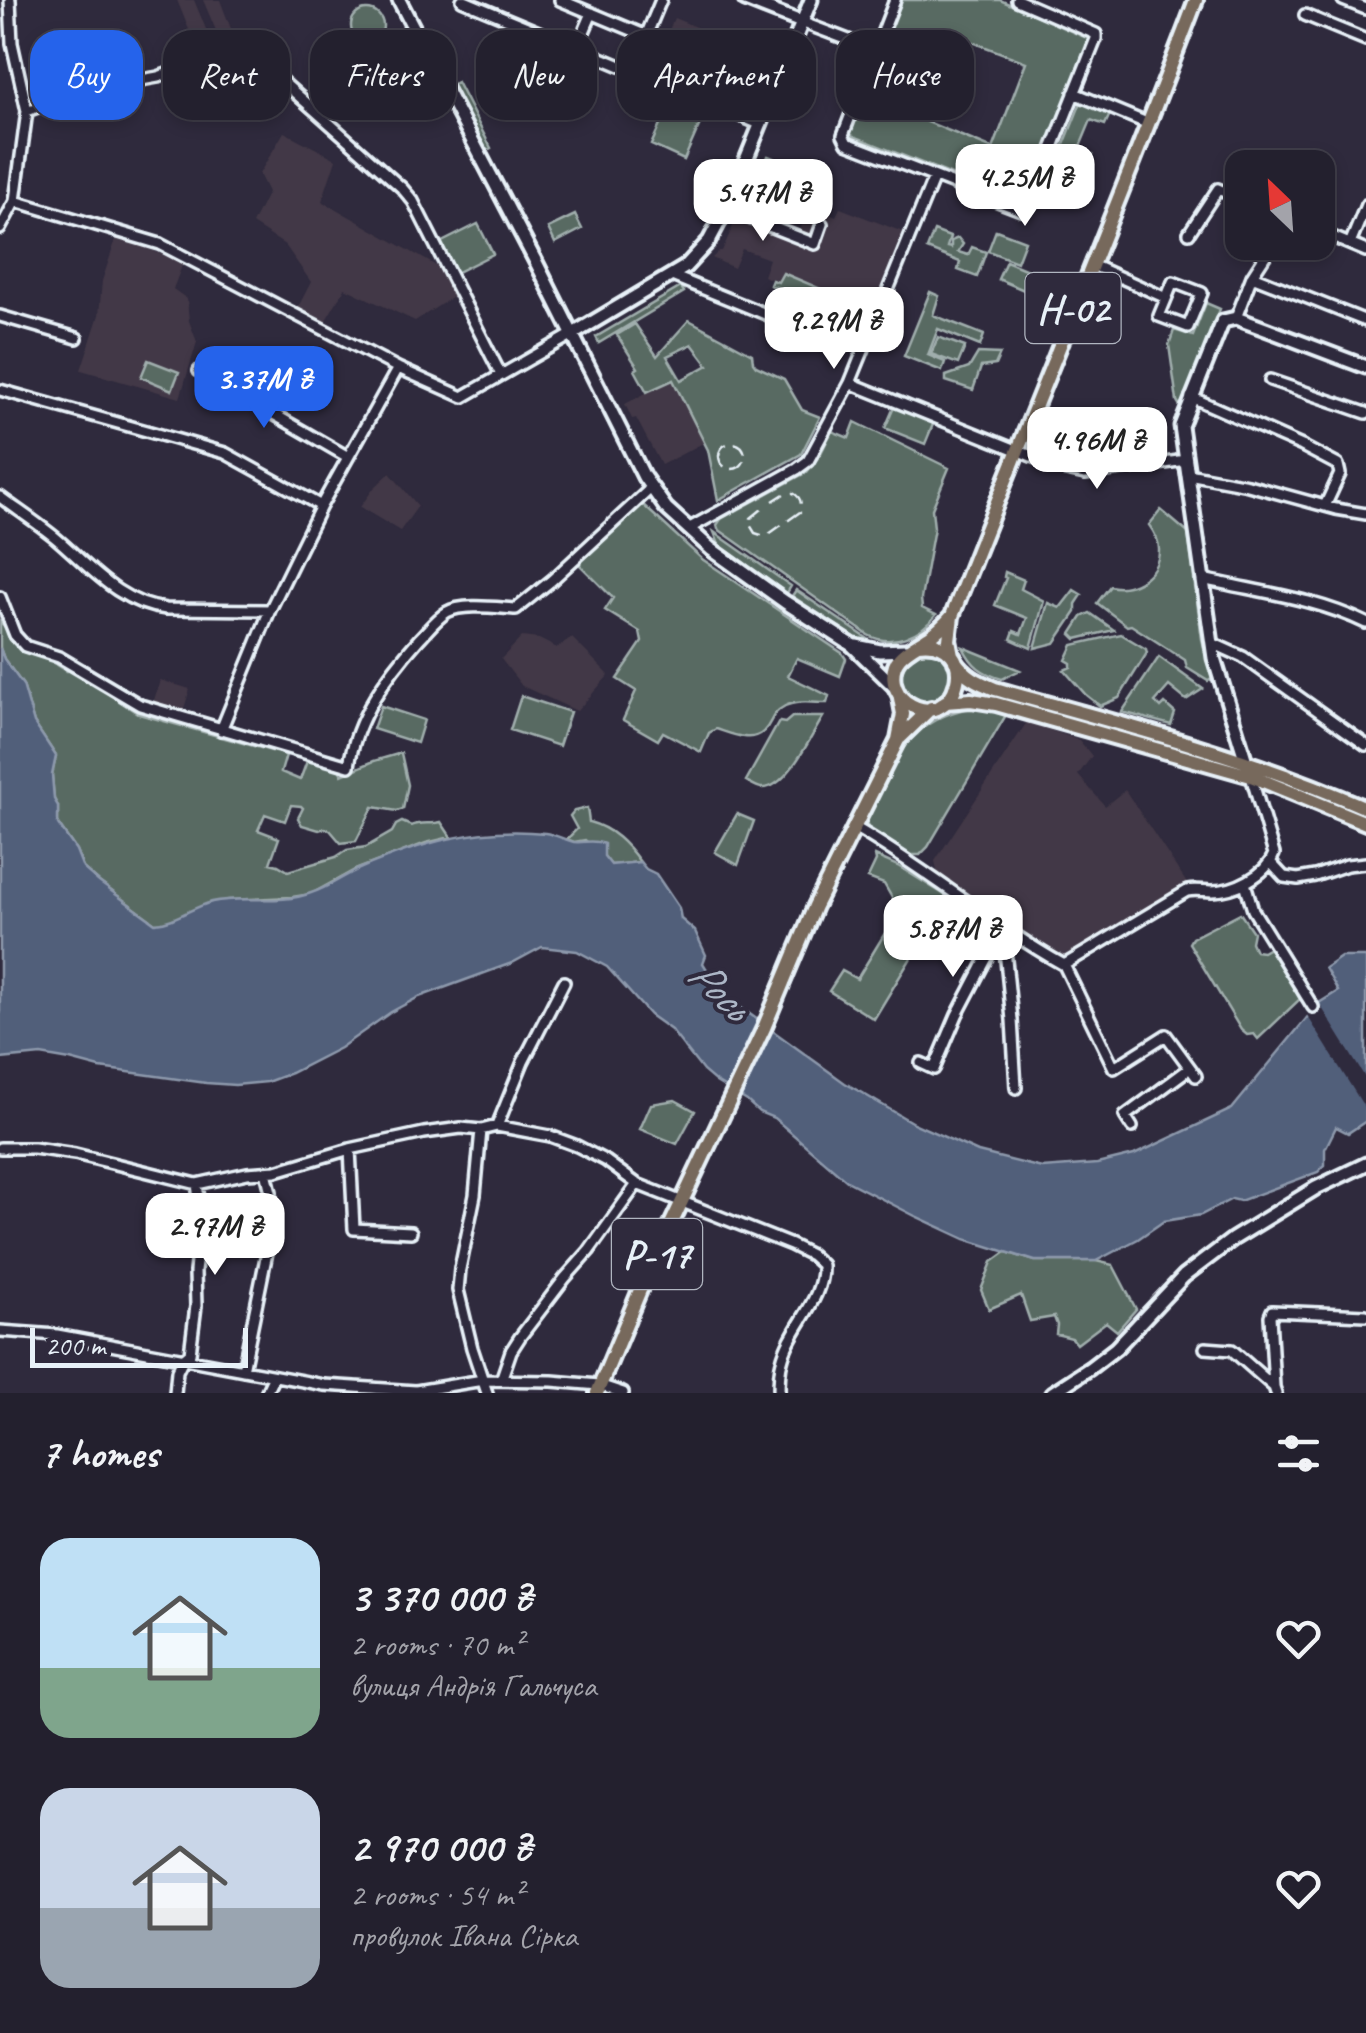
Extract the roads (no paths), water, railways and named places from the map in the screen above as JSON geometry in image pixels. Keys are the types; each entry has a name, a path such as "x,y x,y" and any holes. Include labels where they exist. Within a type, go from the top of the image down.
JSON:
{"main road":[{"name":"Н-02","path":"953,658 949,640 952,616 1196,0"},
{"name":"Н-02","path":"912,647 932,636 952,616"},
{"path":"1362,806 1246,762 976,682 939,646 912,647 894,668 897,692 912,706 971,700 996,704 1251,776 1366,823"},
{"path":"938,705 952,696 959,683 953,658"},
{"name":"Р-17","path":"598,1389 815,906 898,740 903,714 897,692"},
{"name":"Р-17","path":"898,740 938,705"}],"street":[{"path":"1,225 15,201 26,111 12,43 10,0"},
{"path":"399,0 644,477 666,508 744,574 852,645 897,692"},
{"path":"462,0 534,30"},
{"path":"560,0 631,30"},
{"path":"648,30 661,0"},
{"path":"747,0 836,35"},
{"path":"15,201 160,244 398,368 463,397 672,276 709,241 726,209 811,0"},
{"path":"884,30 896,0"},
{"path":"849,120 843,135 846,143 1021,210 1030,207 1096,34 1017,0"},
{"path":"1343,0 1366,9"},
{"path":"585,30 592,14"},
{"path":"1305,15 1366,40"},
{"path":"26,111 80,91 158,78 241,48 247,50 402,188 501,375"},
{"path":"597,56 760,124"},
{"path":"1074,93 1149,124"},
{"path":"688,530 808,461 850,382 934,177"},
{"path":"1189,233 1218,189 1225,192"},
{"path":"1350,244 1366,205"},
{"path":"726,209 814,244 822,224"},
{"path":"1335,238 1366,250"},
{"path":"1231,318 1262,260"},
{"path":"1099,268 1166,298"},
{"path":"672,276 844,346"},
{"path":"1252,276 1366,320"},
{"path":"1173,282 1202,294 1188,327 1160,316 1166,298 1173,282"},
{"path":"0,316 77,338"},
{"path":"1064,965 1187,891 1216,891 1245,883 1271,863 1274,854 1212,644 1181,426 1223,321 1231,318 1366,367"},
{"path":"221,730 270,610 321,506 398,368"},
{"path":"200,372 348,457"},
{"path":"1270,380 1366,413"},
{"path":"850,382 1066,470 1086,474 1187,467 1366,514"},
{"path":"0,390 225,453 321,506"},
{"path":"1190,398 1338,465 1340,474 1325,506"},
{"path":"0,596 15,635 25,646 59,657 140,705 350,766 371,702 400,661 448,611 476,607 516,609 652,488"},
{"path":"0,497 134,602 166,609 270,610"},
{"path":"1203,579 1342,612 1366,623"},
{"path":"1212,644 1243,657 1366,745"},
{"path":"852,645 880,650 912,647"},
{"path":"854,827 1064,965 1114,1068 1166,1036 1193,1072 1125,1116 1132,1127"},
{"path":"1271,863 1284,877 1298,878 1366,863"},
{"path":"1245,883 1253,910 1313,1007"},
{"path":"921,1063 934,1069 1002,927"},
{"path":"1002,927 1016,1088"},
{"path":"496,1126 564,982"},
{"path":"0,1148 74,1154 197,1184 289,1168 350,1149 424,1133 496,1126 550,1136 606,1161 637,1184 791,1245 822,1265 817,1291 782,1361 779,1393"},
{"path":"481,1130 475,1194 458,1290 487,1393"},
{"path":"350,1149 354,1229 410,1232"},
{"path":"1052,1393 1116,1348 1184,1276 1221,1248 1316,1188 1366,1164"},
{"path":"243,1370 272,1228 266,1172"},
{"path":"175,1393 177,1371 190,1353 196,1306 201,1213 197,1184"},
{"path":"501,1380 510,1351 637,1184"},
{"path":"1275,1390 1272,1310 1366,1315"},
{"path":"0,1332 58,1335 324,1385 416,1391 501,1380 623,1393"},
{"path":"1205,1348 1232,1350 1275,1390"},
{"path":"266,1393 274,1376"}],"water":[{"path":"0,648 23,685 34,723 56,756 52,775 58,824 83,868 155,923 212,902 299,897 404,851 472,834 520,831 604,844 604,856 611,865 640,862 656,874 679,908 681,919 695,931 706,955 703,963 708,978 714,982 713,989 725,988 729,999 845,1083 913,1123 978,1152 1042,1168 1097,1164 1134,1155 1232,1109 1319,1003 1338,991 1325,968 1341,957 1366,957 1366,1121 1348,1133 1336,1127 1325,1149 1325,1165 1318,1172 1240,1201 1232,1199 1201,1215 1164,1221 1096,1261 1035,1261 965,1239 847,1181 774,1118 759,1112 703,1071 671,1030 650,1015 607,967 577,951 542,947 512,963 419,997 340,1048 267,1082 206,1083 41,1055 0,1059"}],"railway":[{"path":"732,443 741,447 745,456 741,465 732,469 723,465 719,456 723,447 732,443"},
{"path":"762,509 751,518 750,525 755,533 764,536 800,512 800,501 793,493 773,501"}],"water label":[{"name":"Рось","path":"720,988"}]}
